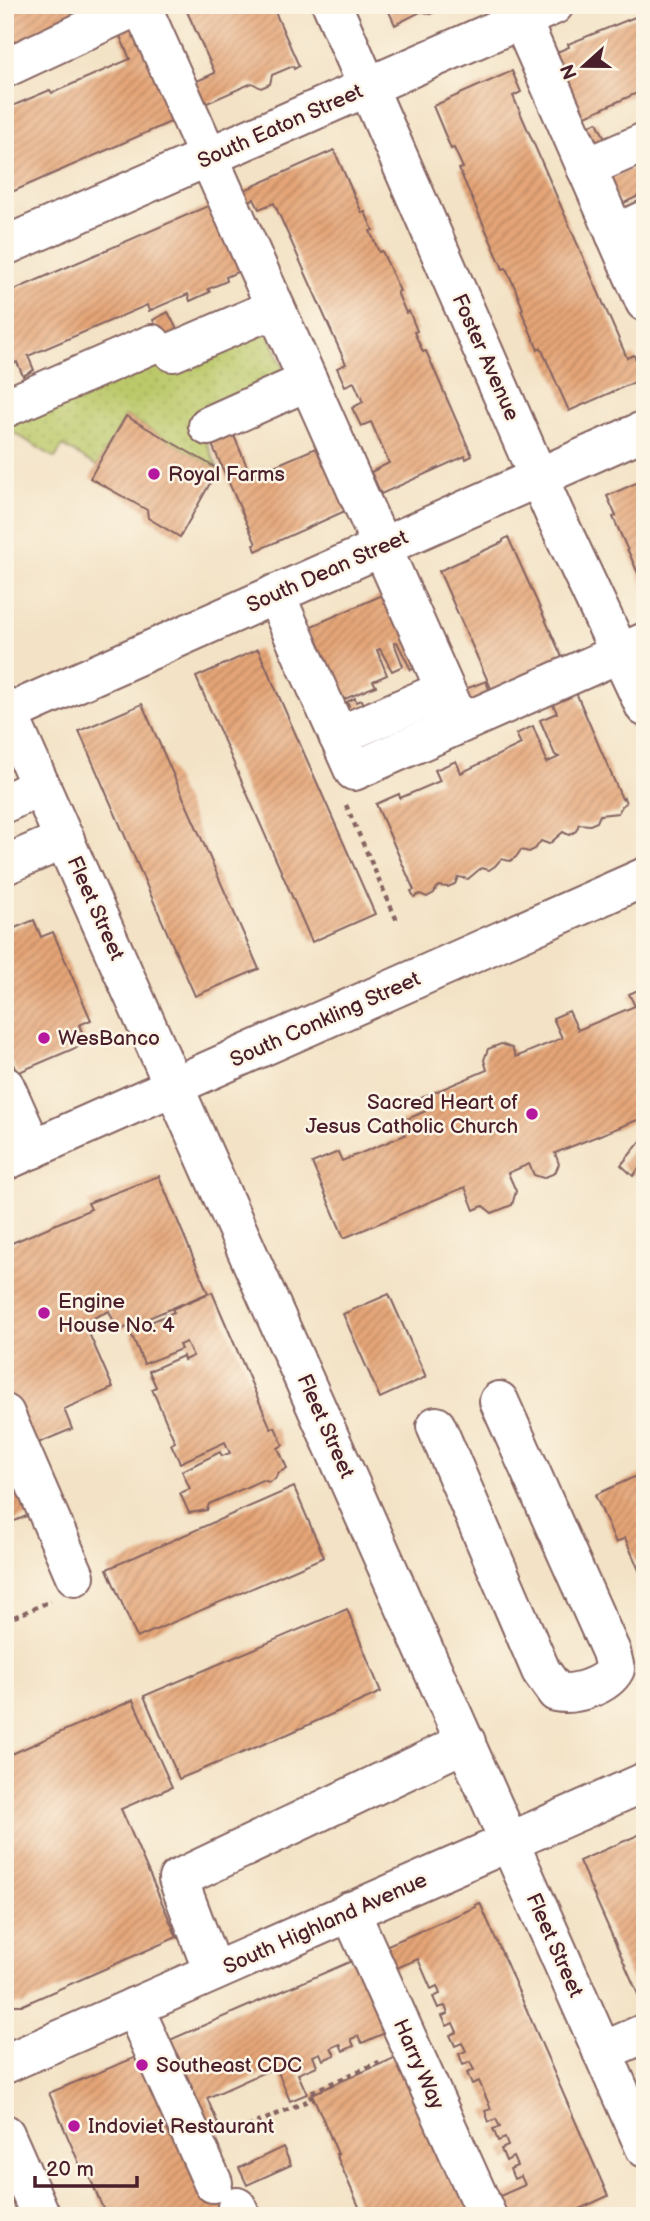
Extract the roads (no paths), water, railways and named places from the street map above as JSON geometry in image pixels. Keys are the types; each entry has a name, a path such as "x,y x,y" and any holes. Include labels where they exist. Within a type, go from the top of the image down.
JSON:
{"street":[{"path":"5,68 140,5 453,707"},
{"name":"Foster Avenue","path":"332,5 538,477 632,648 645,707"},
{"path":"530,10 586,168 630,227 645,302"},
{"name":"South Eaton Street","path":"5,246 368,87 530,10"},
{"path":"586,168 645,142"},
{"path":"5,408 275,307"},
{"path":"208,426 308,381"},
{"name":"South Dean Street","path":"7,709 275,594 645,429"},
{"path":"275,594 354,771 453,707 632,648"},
{"name":"Fleet Street","path":"7,709 645,2148"},
{"path":"5,803 41,786"},
{"path":"5,865 65,839"},
{"name":"South Conkling Street","path":"19,1155 645,877"},
{"path":"5,1086 19,1155"},
{"path":"436,1426 541,1671 556,1692 570,1695 610,1678 615,1668 499,1401"},
{"path":"5,1414 68,1586"},
{"path":"214,1972 178,1879 466,1742"},
{"name":"South Highland Avenue","path":"5,2064 645,1782"},
{"name":"Harry Way","path":"350,1911 487,2216"},
{"path":"134,2007 197,2149 230,2202"},
{"path":"602,2052 645,2034"},
{"path":"5,2134 41,2216"}],"place":[{"name":"Royal Farms","path":"154,474"},
{"name":"WesBanco","path":"44,1038"},
{"name":"Sacred Heart of Jesus Catholic Church","path":"532,1114"},
{"name":"Engine House No. 4","path":"44,1313"},
{"name":"Southeast CDC","path":"142,2065"},
{"name":"Indoviet Restaurant","path":"74,2126"}]}
